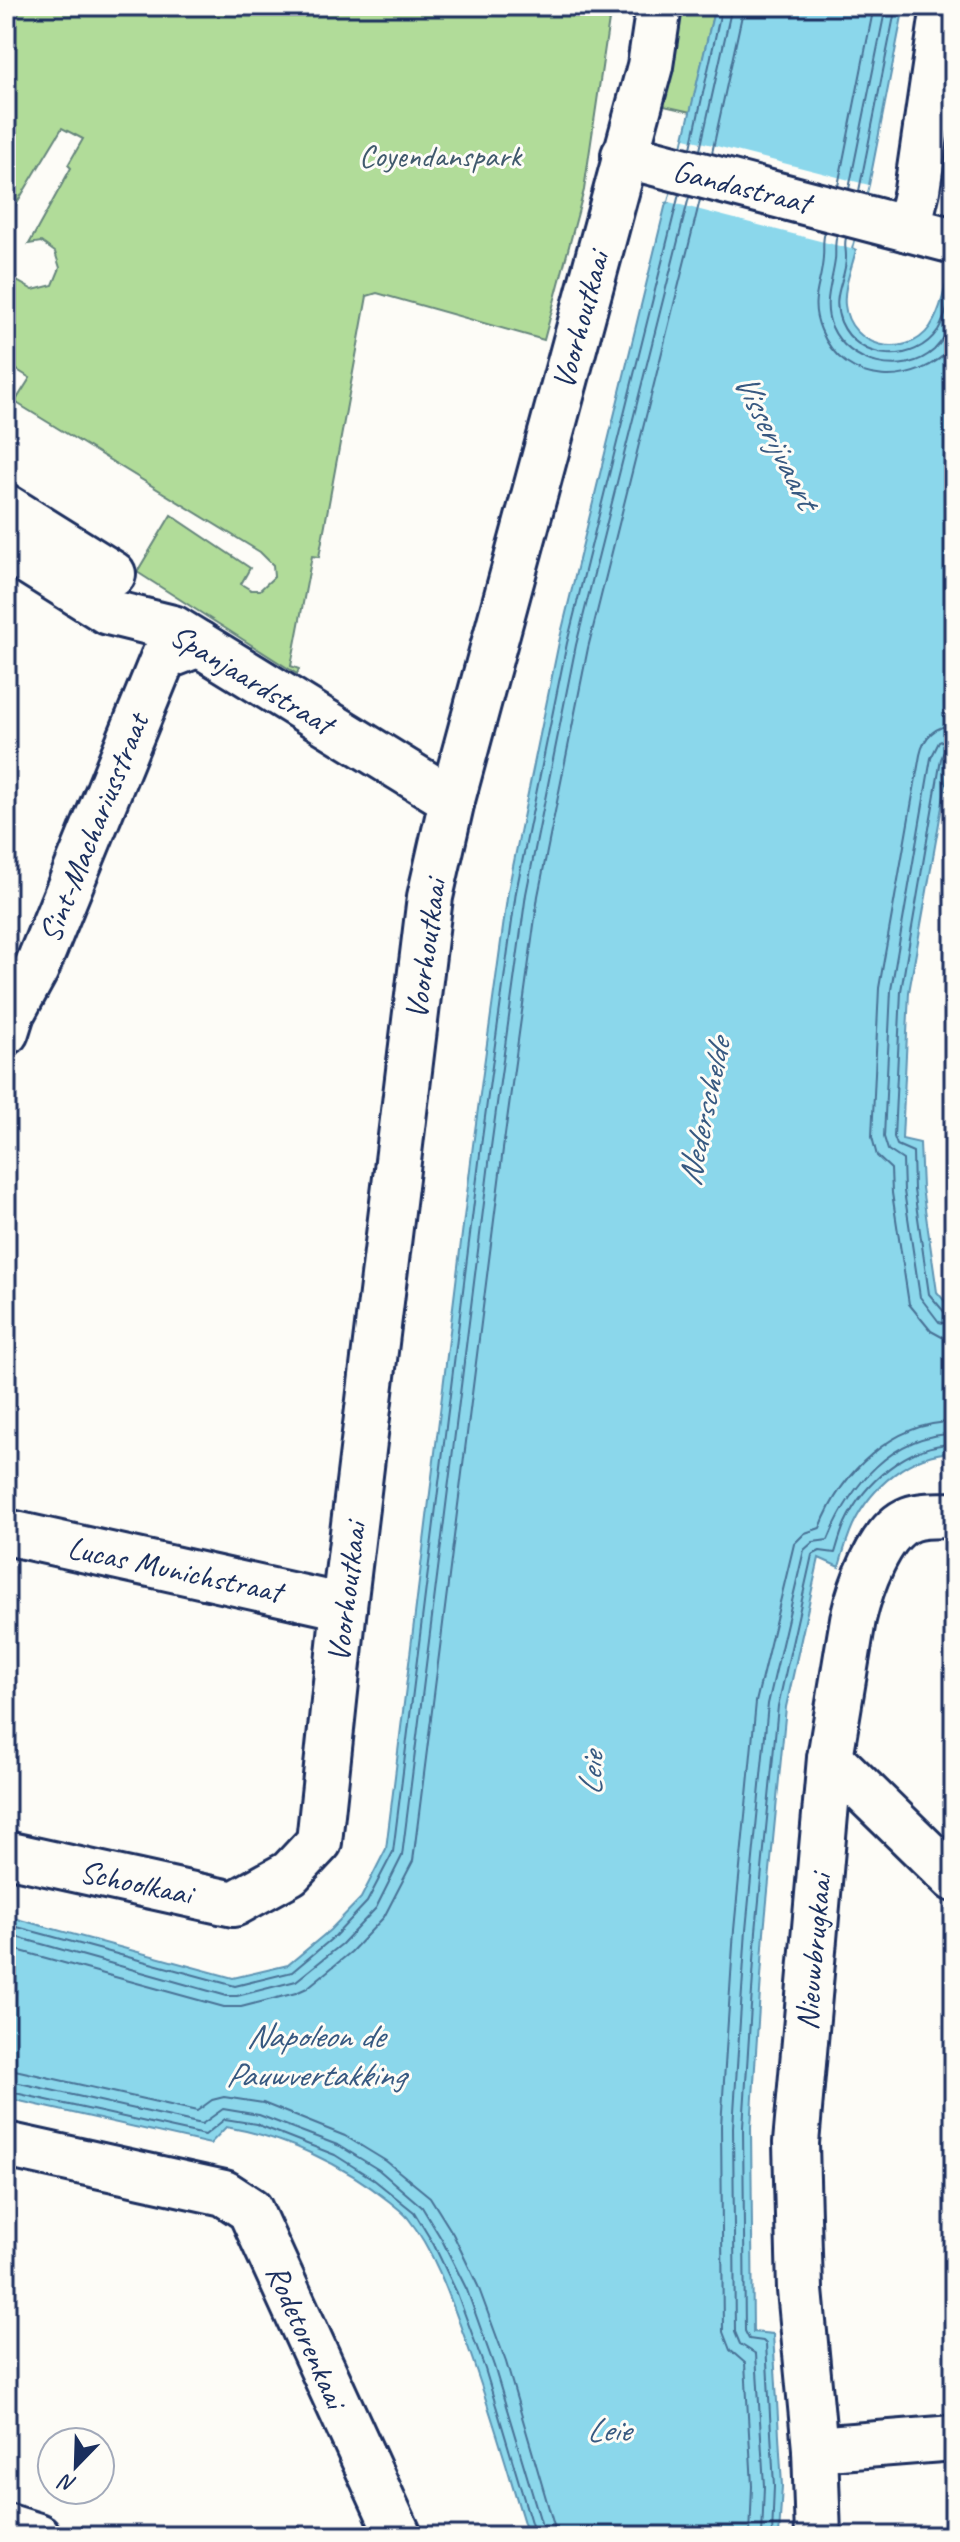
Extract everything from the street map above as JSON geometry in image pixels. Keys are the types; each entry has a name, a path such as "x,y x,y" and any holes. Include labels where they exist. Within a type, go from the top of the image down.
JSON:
{"street":[{"name":"Voorhoutkaai","path":"263,1888 290,1873 319,1842 344,1607 430,897 452,800 650,66 659,6"},
{"path":"908,229 917,190 944,6"},
{"name":"Gandastraat","path":"624,155 954,241"},
{"path":"6,507 119,578 186,636"},
{"name":"Spanjaardstraat","path":"6,548 108,612 186,636 452,800"},
{"name":"Sint-Machariusstraat","path":"6,1032 21,957 163,658 186,636"},
{"name":"Nieuwbrugkaai","path":"818,2536 815,2449 800,2290 796,2143 830,1758 853,1619 881,1546 894,1528 912,1518 954,1515"},
{"name":"Lucas Munichstraat","path":"6,1532 344,1607"},
{"path":"830,1758 954,1879"},
{"name":"Schoolkaai","path":"6,1854 234,1904 263,1888"},
{"name":"Rodetorenkaai","path":"6,2145 224,2193 250,2210 399,2536"},
{"path":"815,2449 954,2438"},
{"path":"6,2526 38,2536"}],"green space":[{"name":"Coyendanspark","path":"6,6 611,6 584,190 544,340 377,293 367,296 319,557 312,556 291,666 299,669 297,674 137,572 171,515 250,568 241,584 251,590 260,590 274,577 273,565 260,552 15,402 30,378 6,363 6,279 12,269 17,281 33,290 53,285 60,268 55,252 41,242 29,244 71,168 68,165 83,139 62,128 6,221"},
{"path":"677,6 715,6 691,112 664,106"}],"water":[{"path":"715,6 904,6 845,292 849,319 857,331 867,339 894,346 920,338 930,327 939,308 954,243 954,739 909,992 902,1139 920,1143 922,1188 937,1292 954,1312 954,1452 922,1458 881,1485 853,1525 839,1567 819,1558 786,1707 764,1932 751,2127 753,2332 773,2334 782,2486 779,2536 528,2536 481,2383 446,2288 426,2244 399,2210 372,2188 333,2164 270,2138 226,2127 210,2144 6,2098 6,1916 233,1978 288,1965 330,1930 361,1898 386,1849 473,1145 508,891 559,642"}],"pier":[{"path":"685,138 869,185 851,249 669,202"}],"water label":[{"name":"Visserijvaart","path":"777,440"},
{"name":"Nederschelde","path":"703,1112"},
{"name":"Leie","path":"590,1774"},
{"name":"Napoleon de Pauwvertakking","path":"315,2054"},
{"name":"Leie","path":"608,2429"}]}
